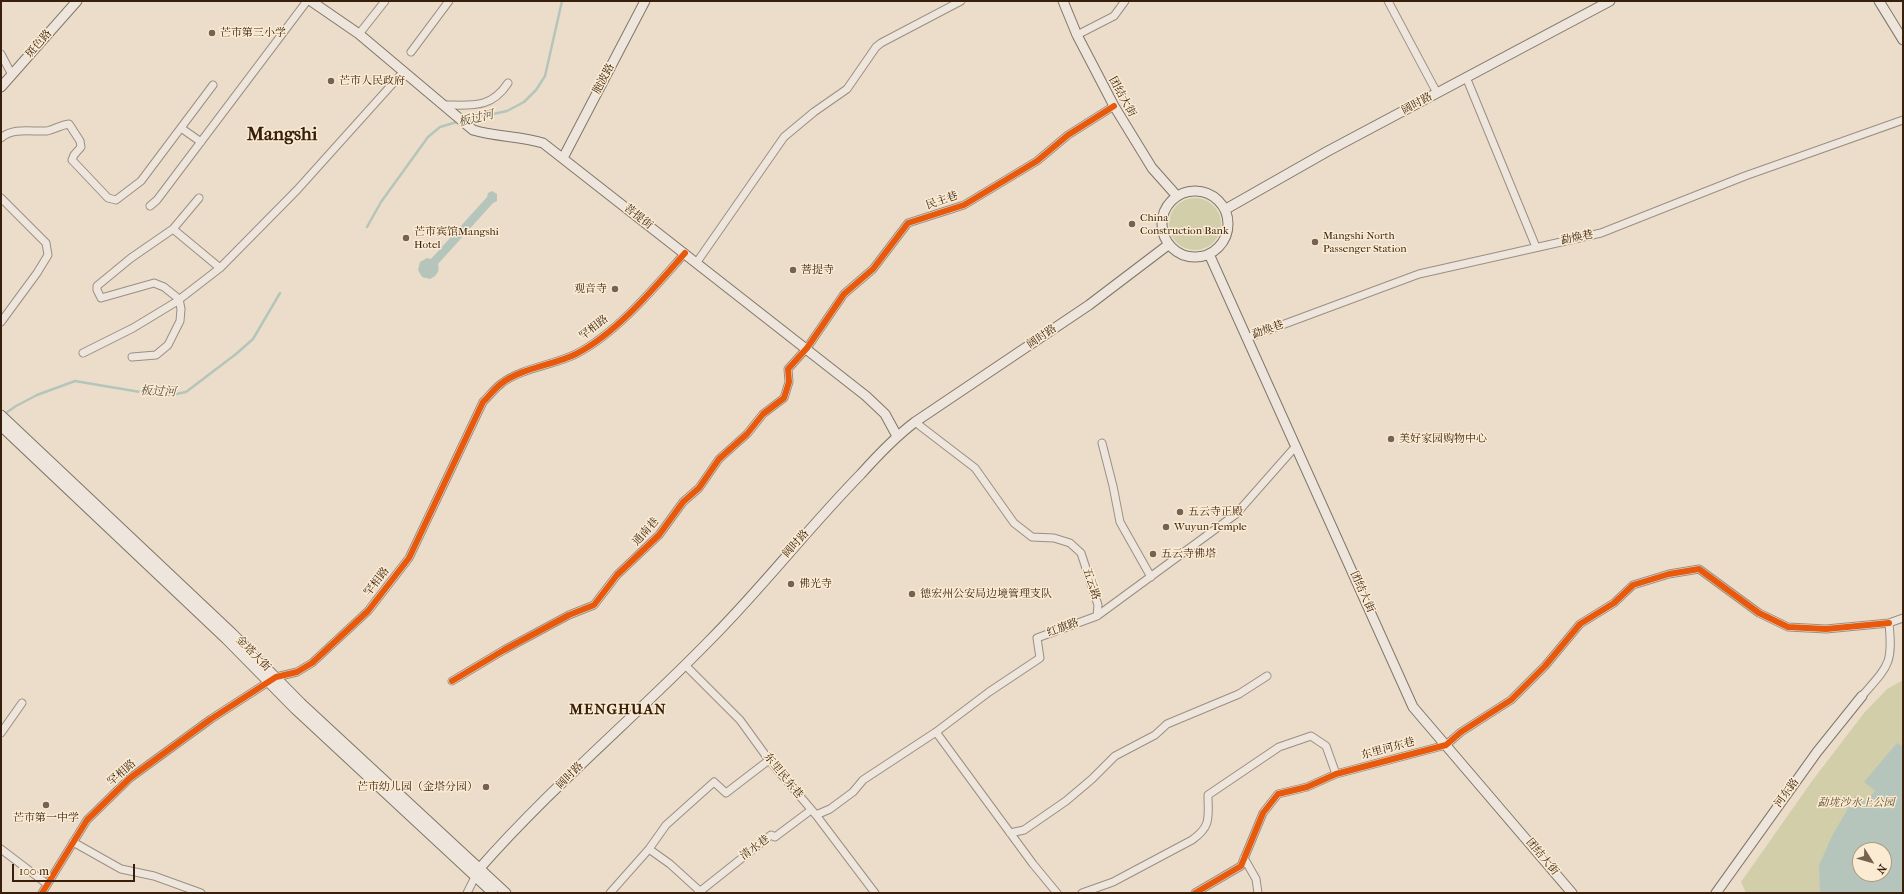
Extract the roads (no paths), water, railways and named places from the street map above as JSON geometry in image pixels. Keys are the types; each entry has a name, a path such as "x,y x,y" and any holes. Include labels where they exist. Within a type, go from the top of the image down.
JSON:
{"main road":[{"name":"斑色路","path":"1,87 77,1"},
{"path":"311,1 359,34"},
{"name":"胞波路","path":"562,158 645,1"},
{"name":"团结大街","path":"1063,1 1077,35 1114,106 1152,168 1176,195"},
{"name":"阔时路","path":"1226,209 1328,151 1610,1"},
{"path":"1879,1 1903,40"},
{"name":"菩提街","path":"359,34 473,130 484,133 528,138 543,143 807,348 866,396 885,414 897,436"},
{"path":"1199,190 1210,193 1219,200 1226,209 1228,230 1224,240 1218,248 1209,254 1198,257 1187,256 1177,252 1168,245 1163,235 1161,224 1163,213 1168,203 1176,195 1187,191 1199,190"},
{"name":"阔时路","path":"477,873 518,827 710,641 840,495 897,436 915,422 1089,305 1168,245"},
{"name":"团结大街","path":"1209,254 1413,707 1572,893"},
{"name":"金塔大街","path":"1,415 14,433 226,639 272,679 477,873 493,893"},
{"name":"金塔大街","path":"1,426 14,433"},
{"name":"河东路","path":"1716,893 1817,752 1862,696"},
{"name":"金塔大街","path":"477,873 506,893"}],"street":[{"path":"150,206 157,200 307,1"},
{"path":"359,34 385,1"},
{"path":"411,52 449,1"},
{"path":"697,262 789,132 847,89 876,47 881,43 961,1"},
{"path":"1077,35 1114,16 1125,1"},
{"path":"1388,1 1437,93"},
{"path":"1,54 12,75"},
{"path":"83,353 133,328 180,299 220,268 298,190 404,71"},
{"path":"1466,78 1536,247"},
{"path":"447,108 476,106 490,101 500,94 508,83"},
{"path":"2,135 21,131 48,130 69,124 80,141 81,147 74,155 72,160 108,198 116,200 141,181 213,85"},
{"name":"民主巷","path":"807,348 844,294 873,269 908,223 964,205 1037,161 1068,135 1114,106"},
{"name":"勐焕巷","path":"1246,338 1419,274 1601,233 1745,176 1903,120"},
{"path":"181,128 201,142"},
{"path":"1,198 46,243 48,255 38,273 1,322"},
{"path":"132,357 156,356 168,345 180,321 180,299 164,287 154,283 101,298 97,290 97,286 131,258 173,229 199,198"},
{"path":"173,229 220,268"},
{"name":"罕相路","path":"42,893 87,820 130,778 211,719 272,679 297,672 312,663 368,611 408,558 483,402 502,383 513,377 576,354 602,337 644,298 685,253"},
{"name":"通南巷","path":"452,681 504,650 569,615 594,605 617,575 659,535 683,502 699,488 719,459 747,434 763,414 784,398 789,382 788,369 807,348"},
{"name":"五云路","path":"915,422 975,468 1014,523 1022,530 1032,537 1054,538 1070,543 1081,553 1098,605 1097,616"},
{"path":"1102,442 1120,522 1151,577"},
{"name":"红旗路","path":"814,812 830,809 853,792 863,780 936,732 989,692 1040,658 1037,638 1097,616 1236,514 1296,446"},
{"path":"1446,745 1461,732 1511,700 1545,666 1580,624 1614,603 1633,585 1669,574 1699,569 1759,613 1788,627 1826,629 1889,623 1903,618"},
{"path":"1862,696 1886,669 1891,650 1889,623"},
{"name":"东里民东巷","path":"685,665 740,720 770,760 814,812 875,893"},
{"path":"1010,833 1024,830 1066,801 1092,779 1115,756 1155,735 1167,724 1239,694 1267,676"},
{"path":"1,733 22,703"},
{"path":"936,732 1033,864 1057,893"},
{"path":"1082,893 1113,882 1201,834 1208,824 1208,795 1279,747 1311,736 1326,746 1336,774"},
{"name":"东里河东巷","path":"1244,858 1263,813 1278,794 1307,787 1336,774 1446,745"},
{"path":"610,893 649,849 666,825 714,782 726,793 770,760"},
{"name":"清水巷","path":"649,849 670,864 700,892 771,835 775,837 814,812"},
{"path":"73,842 121,869 154,876 201,893"},
{"path":"1,849 47,884"},
{"path":"1195,893 1241,866 1244,858"},
{"path":"1244,858 1256,879 1258,893"},
{"name":"阔时路","path":"468,893 477,873"}],"waterway":[{"name":"板过河","path":"465,120 507,111 524,102 536,90 545,76 562,1"},
{"name":"板过河","path":"367,227 381,202 428,137 440,127 460,121"},
{"name":"板过河","path":"3,415 37,395 75,381 146,393 171,395 186,392 236,354 253,339 280,293"}],"place":[{"name":"芒市第三小学","path":"212,33"},
{"name":"芒市人民政府","path":"331,81"},
{"name":"China Construction Bank","path":"1132,224"},
{"name":"芒市宾馆Mangshi Hotel","path":"406,238"},
{"name":"Mangshi North Passenger Station","path":"1315,242"},
{"name":"菩提寺","path":"793,270"},
{"name":"观音寺","path":"615,289"},
{"name":"美好家园购物中心","path":"1391,439"},
{"name":"五云寺正殿","path":"1180,512"},
{"name":"Wuyun Temple","path":"1166,527"},
{"name":"五云寺佛塔","path":"1153,554"},
{"name":"佛光寺","path":"791,584"},
{"name":"德宏州公安局边境管理支队","path":"912,594"},
{"name":"芒市幼儿园（金塔分园）","path":"486,787"},
{"name":"芒市第一中学","path":"46,805"}],"district":[{"name":"Mangshi","path":"282,135"},
{"name":"MENGHUAN","path":"618,710"}],"park label":[{"name":"勐垅沙水上公园","path":"1856,803"}]}
